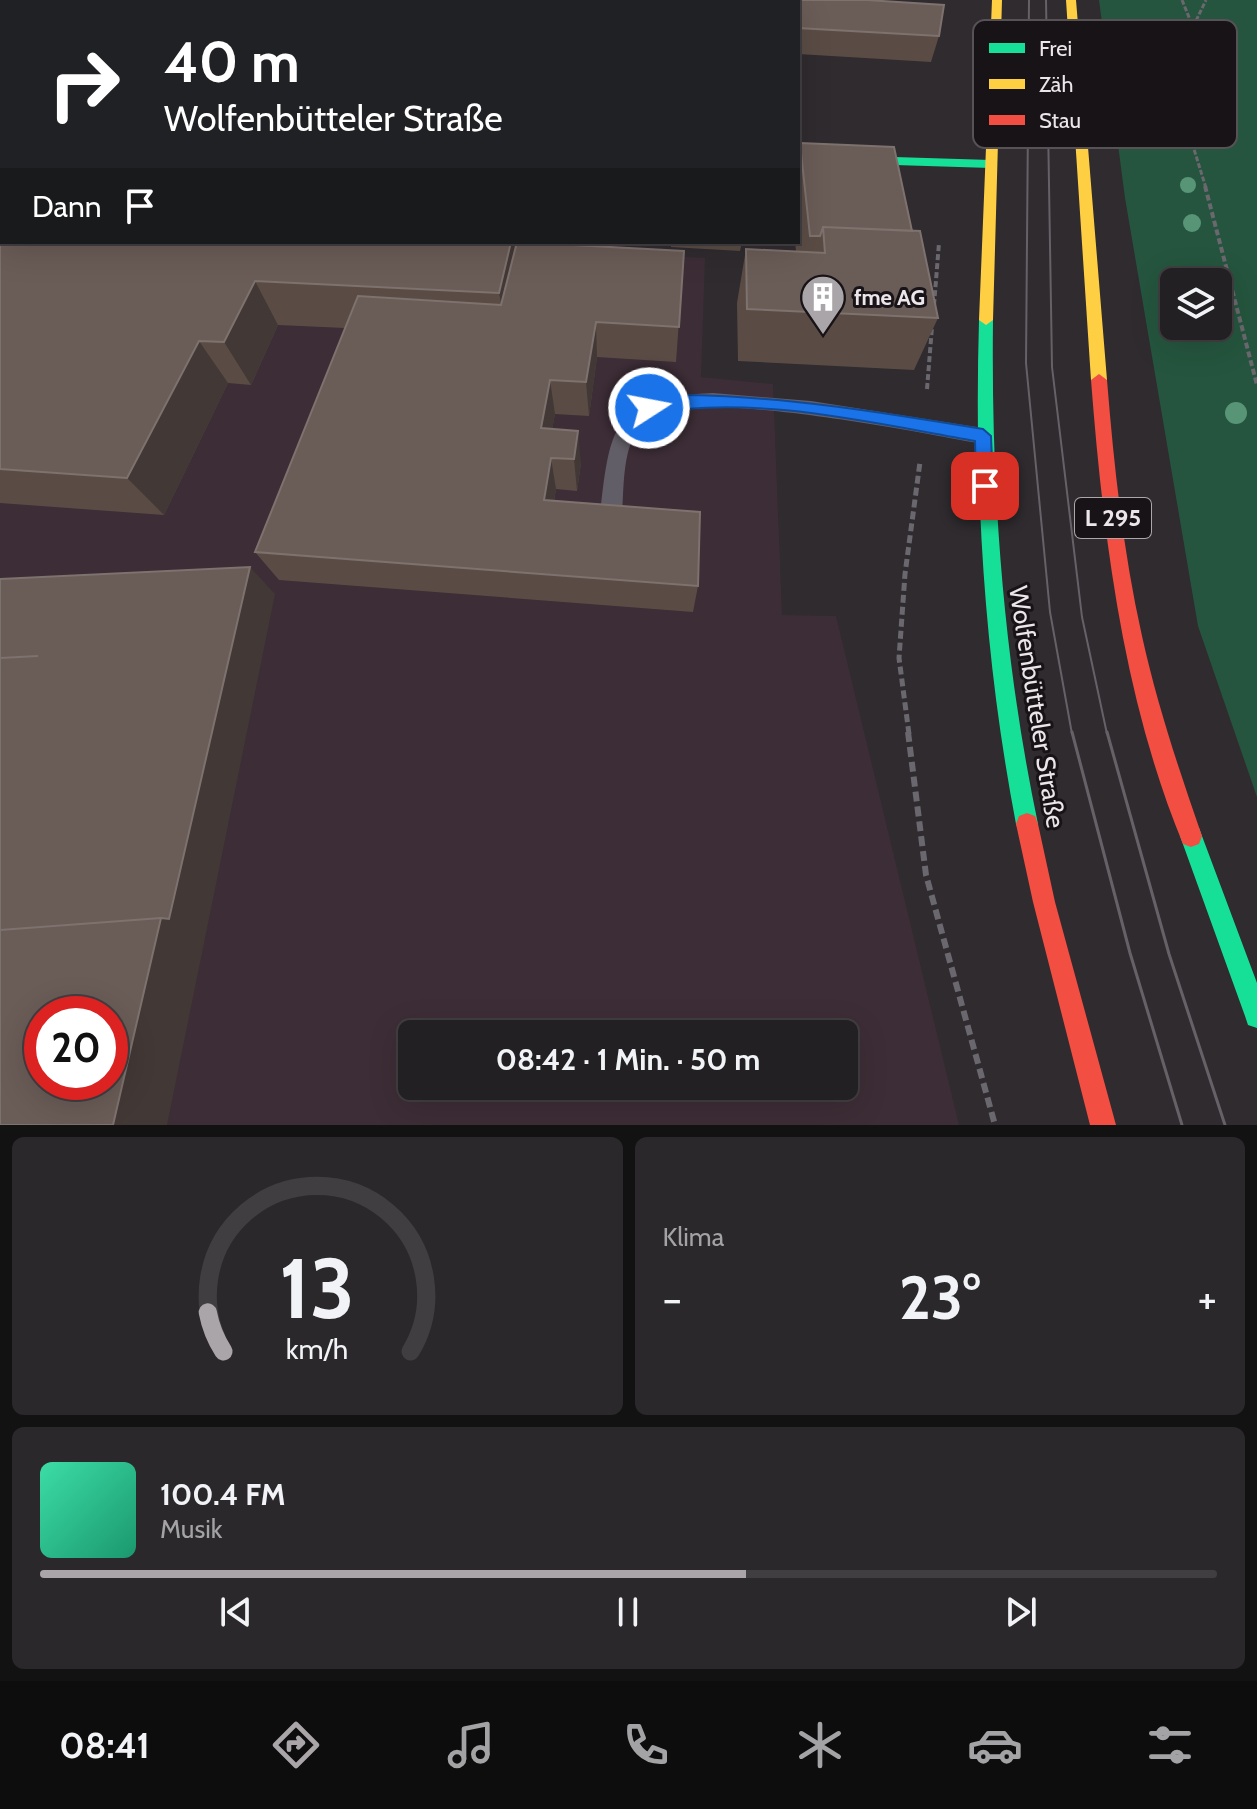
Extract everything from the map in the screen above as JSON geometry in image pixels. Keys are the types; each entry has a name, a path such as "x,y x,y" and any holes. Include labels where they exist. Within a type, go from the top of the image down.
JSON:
{"main road":[{"name":"Wolfenbütteler Straße","path":"996,20 997,0"},
{"name":"L 295","path":"1071,0 1072,20"},
{"name":"Wolfenbütteler Straße","path":"992,148 983,436 995,636 1015,764 1044,902 1103,1125"},
{"name":"L 295","path":"1082,148 1101,419 1120,572 1135,647 1161,743 1194,844 1257,1016"},
{"path":"800,158 991,164"}],"lane":[{"path":"611,516 616,466 631,424 649,408 690,401 742,402 924,425 983,436"}],"path":[{"path":"1182,0 1190,20"},
{"path":"1196,20 1206,0"},
{"path":"1193,148 1257,385"},
{"path":"939,240 924,425 905,574 899,658 926,875 995,1125"}],"shaded area":[{"path":"0,244 450,244 705,258 701,377 773,384 782,615 836,616 959,1125 0,1125"}],"green space":[{"path":"1099,0 1257,0 1257,797 1198,626 1118,148 1237,148 1237,20 1102,20"}],"building":[{"path":"800,0 944,5 939,36 800,28"},
{"path":"800,143 894,147 912,231 823,227 820,236 810,236"},
{"path":"823,227 920,231 938,318 747,309 746,249 825,253"},
{"path":"0,244 511,244 499,293 255,281 224,342 199,341 127,478 0,469"},
{"path":"516,244 684,251 679,327 596,322 586,382 550,380 541,428 578,431 574,459 551,458 544,500 700,512 698,586 255,552 358,296 501,305"},
{"path":"250,567 169,919 0,930 0,579"},
{"path":"161,918 128,1060 128,996 24,996 24,1100 119,1100 113,1125 0,1125 0,930"}],"tram line":[{"path":"1029,0 1029,20"},
{"path":"1046,0 1046,20"},
{"path":"1028,148 1026,363 1050,612 1072,734"},
{"path":"1048,148 1052,367 1082,617 1107,734"},
{"path":"1072,732 1130,953 1182,1125"},
{"path":"1107,732 1169,954 1225,1125"}],"traffic: fast":[{"path":"800,158 991,164"},
{"path":"986,320 985,446 991,573 1005,699 1027,824"},
{"path":"1191,836 1257,1016"}],"traffic: slow":[{"path":"996,20 997,0"},
{"path":"1071,0 1072,20"},
{"path":"986,320 992,148"},
{"path":"1082,148 1099,380"}],"traffic: jam":[{"path":"1099,380 1110,499 1126,603 1150,704 1191,836"},
{"path":"1027,824 1044,902 1103,1125"}],"place":[{"name":"fme AG","path":"823,336"}],"route":[{"path":"649,408 690,401 742,402 855,415 983,436 985,486"}]}
